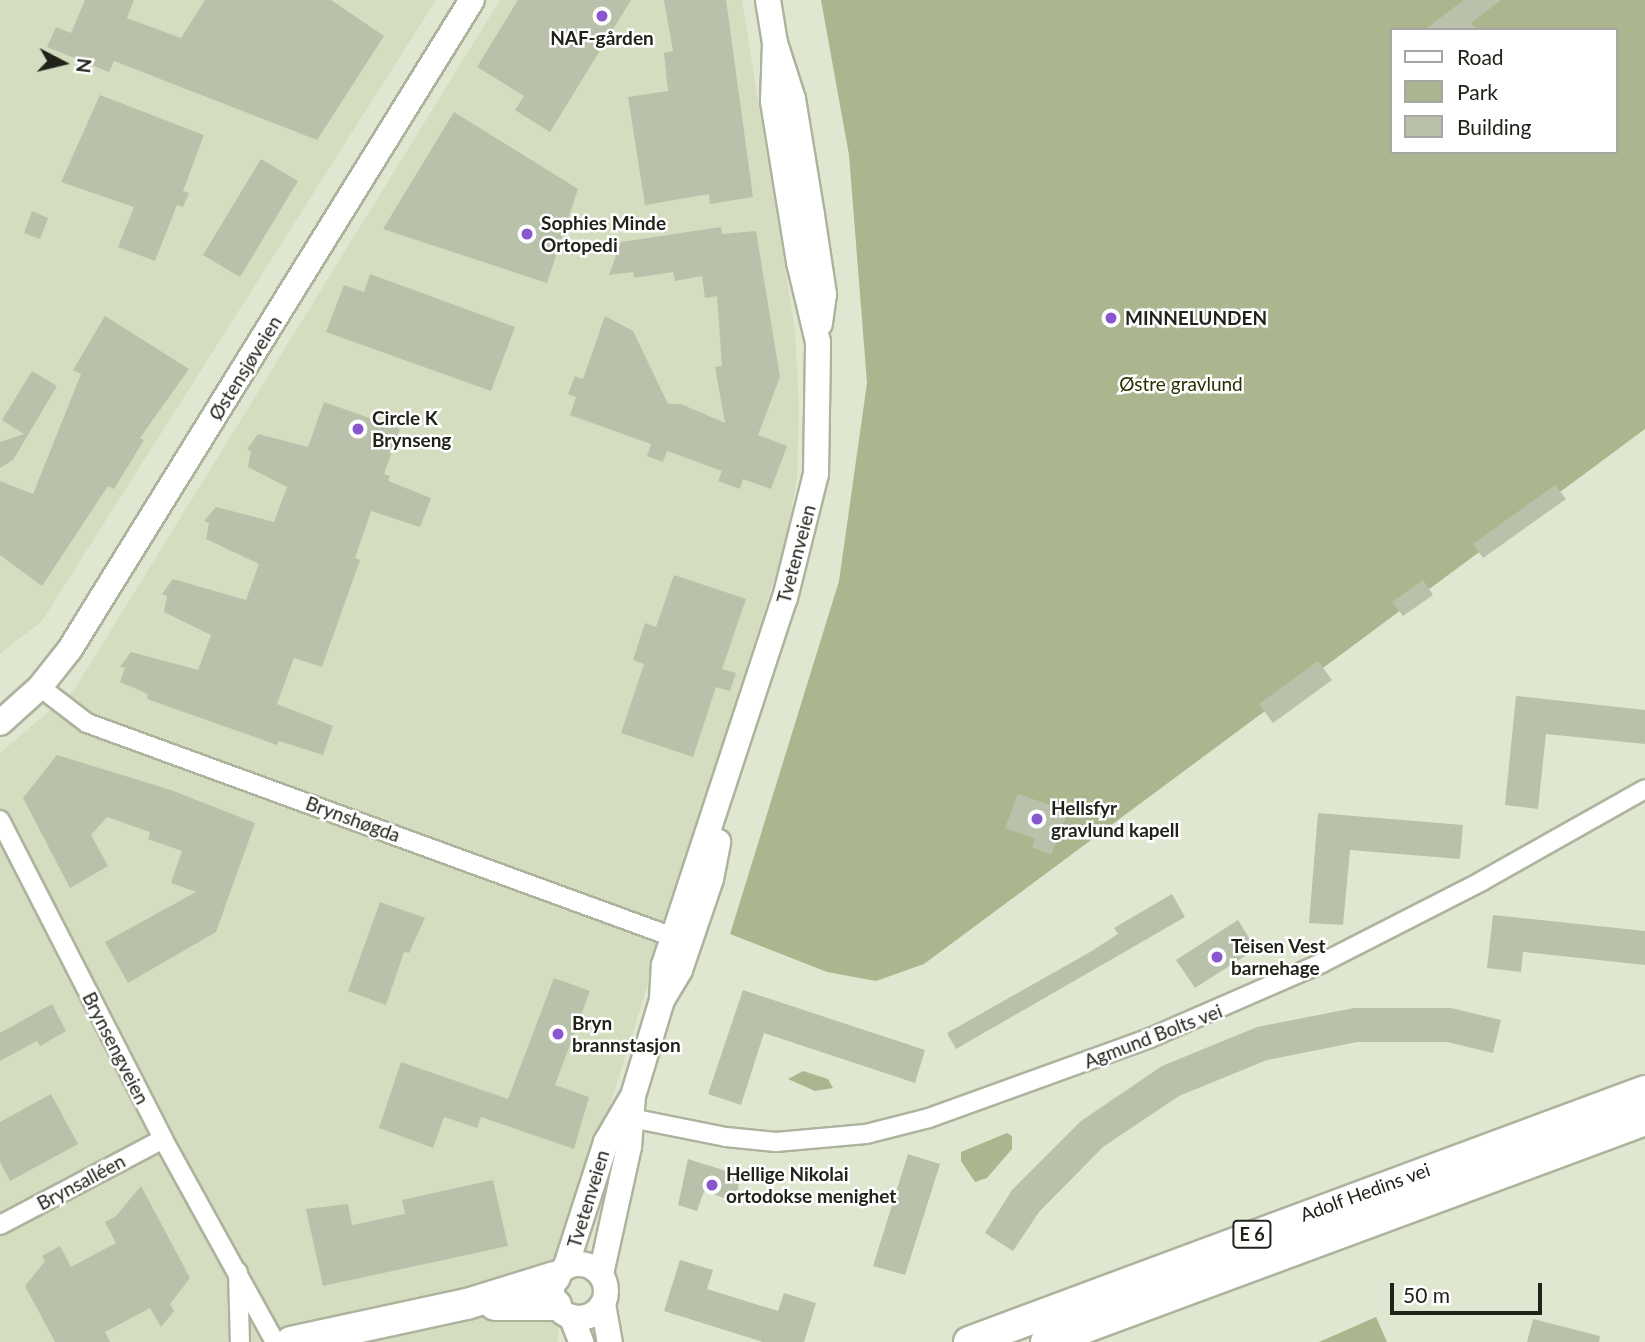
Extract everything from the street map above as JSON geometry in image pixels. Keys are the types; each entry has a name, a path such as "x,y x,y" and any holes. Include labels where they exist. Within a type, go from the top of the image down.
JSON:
{"highway":[{"name":"Adolf Hedins vei","path":"969,1342 1645,1091"},
{"name":"Adolf Hedins vei","path":"1046,1342 1645,1121"},
{"path":"291,1342 467,1304 562,1291"},
{"name":"E 6","path":"1064,1342 1094,1323"}],"main road":[{"name":"Østensjøveien","path":"0,723 40,687 111,586 472,0"},
{"name":"Tvetenveien","path":"662,1000 664,965 810,509 820,439 818,342 824,294 793,99 775,43 768,0"},
{"name":"Tvetenveien","path":"603,1304 607,1287 601,1274 628,1110 662,1000 680,970 711,879 732,758"},
{"name":"Tvetenveien","path":"562,1291 606,1142 628,1110"},
{"path":"562,1291 586,1264 601,1274"},
{"path":"562,1291 592,1316 603,1304"},
{"path":"562,1291 581,1342"},
{"path":"603,1304 610,1342"}],"street":[{"name":"Brynshøgda","path":"40,687 87,723 673,937"},
{"name":"Agmund Bolts vei","path":"628,1110 726,1137 776,1142 866,1134 929,1118 1150,1038 1322,963 1482,881 1645,789"},
{"name":"Brynsengveien","path":"0,820 163,1139 275,1342"},
{"name":"Brynsalléen","path":"0,1225 163,1139"},
{"name":"Brynsengveien","path":"238,1272 240,1342"}],"shaded area":[{"path":"0,0 436,0 42,621 0,654"},
{"path":"500,0 742,0 795,330 799,407 797,478 785,544 574,1221 557,1342 0,1342 0,753 74,690"}],"green space":[{"name":"Østre gravlund","path":"821,0 1645,0 1645,429 924,964 876,981 827,972 730,934 839,581 867,383 849,155"},
{"path":"803,1071 828,1079 833,1088 815,1091 788,1079"},
{"path":"1007,1133 1012,1136 1012,1149 987,1178 975,1182 961,1161 961,1152"},
{"path":"1376,1317 1387,1342 1319,1342"}],"building":[{"path":"85,0 134,0 127,18 181,38 205,0 331,0 384,36 317,140 114,61 109,72 47,47 56,27 71,33"},
{"path":"518,0 631,0 550,132 515,110 524,96 477,67"},
{"path":"664,0 726,0 753,197 710,204 709,194 645,205 628,97 668,91 664,53 673,51"},
{"path":"1464,0 1501,0 1471,23 1475,28 1427,28"},
{"path":"100,95 204,135 183,191 189,193 183,207 177,205 155,261 118,247 134,207 61,182"},
{"path":"454,112 578,189 547,283 383,229"},
{"path":"261,159 298,181 240,277 203,255"},
{"path":"32,211 48,218 40,239 24,233"},
{"path":"721,227 722,234 756,231 780,377 758,435 787,446 771,489 743,479 740,489 718,481 722,471 667,451 663,462 647,456 651,444 570,415 576,397 568,394 575,376 583,379 605,316 633,331 668,404 681,404 725,423 715,367 722,366 717,296 705,298 702,276 675,281 673,272 634,278 633,272 609,275 621,242"},
{"path":"370,274 515,327 491,391 326,332 344,285 364,292"},
{"path":"105,316 189,369 140,438 144,440 114,489 108,486 42,586 0,555 0,481 33,494 81,374 73,370"},
{"path":"32,371 57,386 13,460 0,468 0,442 24,434 2,420"},
{"path":"324,402 400,429 384,474 390,476 388,481 431,498 420,527 371,511 355,558 360,560 322,667 294,658 277,704 333,726 323,755 279,741 277,745 147,699 148,694 120,682 125,668 120,667 131,652 198,670 211,635 164,612 167,596 162,594 173,579 246,600 259,564 206,539 209,523 204,521 216,507 274,522 287,487 248,467 251,451 247,449 258,434 308,447"},
{"path":"1555,485 1566,499 1483,558 1473,544"},
{"path":"674,575 746,599 722,669 736,673 730,691 716,687 693,757 621,733 644,664 633,660 645,623 656,627"},
{"path":"1423,580 1433,595 1403,616 1392,602"},
{"path":"1318,661 1332,680 1273,723 1259,704"},
{"path":"1516,696 1645,710 1645,744 1546,734 1538,809 1505,805"},
{"path":"57,755 171,790 255,823 216,932 128,983 105,942 196,892 171,883 182,851 148,839 150,832 107,817 91,835 108,866 70,888 23,798"},
{"name":"Hellsfyr gravlund kapell","path":"1018,794 1068,811 1051,855 1032,847 1035,839 1005,828"},
{"path":"1318,813 1463,825 1460,859 1350,850 1343,925 1309,923"},
{"path":"1172,894 1185,917 956,1049 947,1033 1090,952 1118,934 1114,928"},
{"path":"380,902 425,918 409,953 404,952 386,1005 348,991"},
{"path":"1493,915 1645,931 1645,965 1523,952 1521,972 1487,968"},
{"path":"1238,920 1256,949 1195,988 1176,960"},
{"path":"554,978 590,991 555,1085 589,1097 574,1149 481,1117 477,1128 444,1117 433,1148 379,1128 401,1062 508,1099"},
{"path":"743,990 925,1050 915,1083 764,1033 741,1105 708,1094"},
{"path":"52,1004 66,1031 40,1046 37,1041 0,1061 0,1033"},
{"path":"1354,1008 1451,1008 1501,1020 1493,1053 1447,1042 1357,1042 1267,1060 1179,1096 1103,1147 1039,1212 1013,1251 985,1233 1012,1190 1081,1121 1162,1066 1257,1027"},
{"path":"51,1094 78,1144 10,1181 0,1162 0,1122"},
{"path":"908,1154 940,1164 905,1275 873,1266"},
{"name":"Hellige Nikolai ortodokse menighet","path":"688,1159 739,1175 738,1192 724,1198 704,1191 697,1211 678,1205"},
{"path":"493,1180 508,1246 323,1286 306,1209 348,1204 352,1225 405,1214 402,1200"},
{"path":"141,1186 190,1278 170,1304 174,1311 161,1327 150,1308 105,1332 110,1342 55,1342 25,1286 45,1261 42,1256 60,1246 71,1267 116,1243 105,1222 116,1216"},
{"path":"680,1260 713,1270 707,1289 778,1311 784,1293 816,1303 804,1342 763,1342 664,1311"},
{"path":"1533,1319 1600,1336 1599,1342 1527,1342"}],"place":[{"name":"NAF-gården","path":"602,16"},
{"name":"Sophies Minde Ortopedi","path":"527,234"},
{"name":"MINNELUNDEN","path":"1111,318"},
{"name":"Circle K Brynseng","path":"358,429"},
{"name":"Hellsfyr gravlund kapell","path":"1037,819"},
{"name":"Teisen Vest barnehage","path":"1217,957"},
{"name":"Bryn brannstasjon","path":"558,1034"},
{"name":"Hellige Nikolai ortodokse menighet","path":"712,1185"}]}
